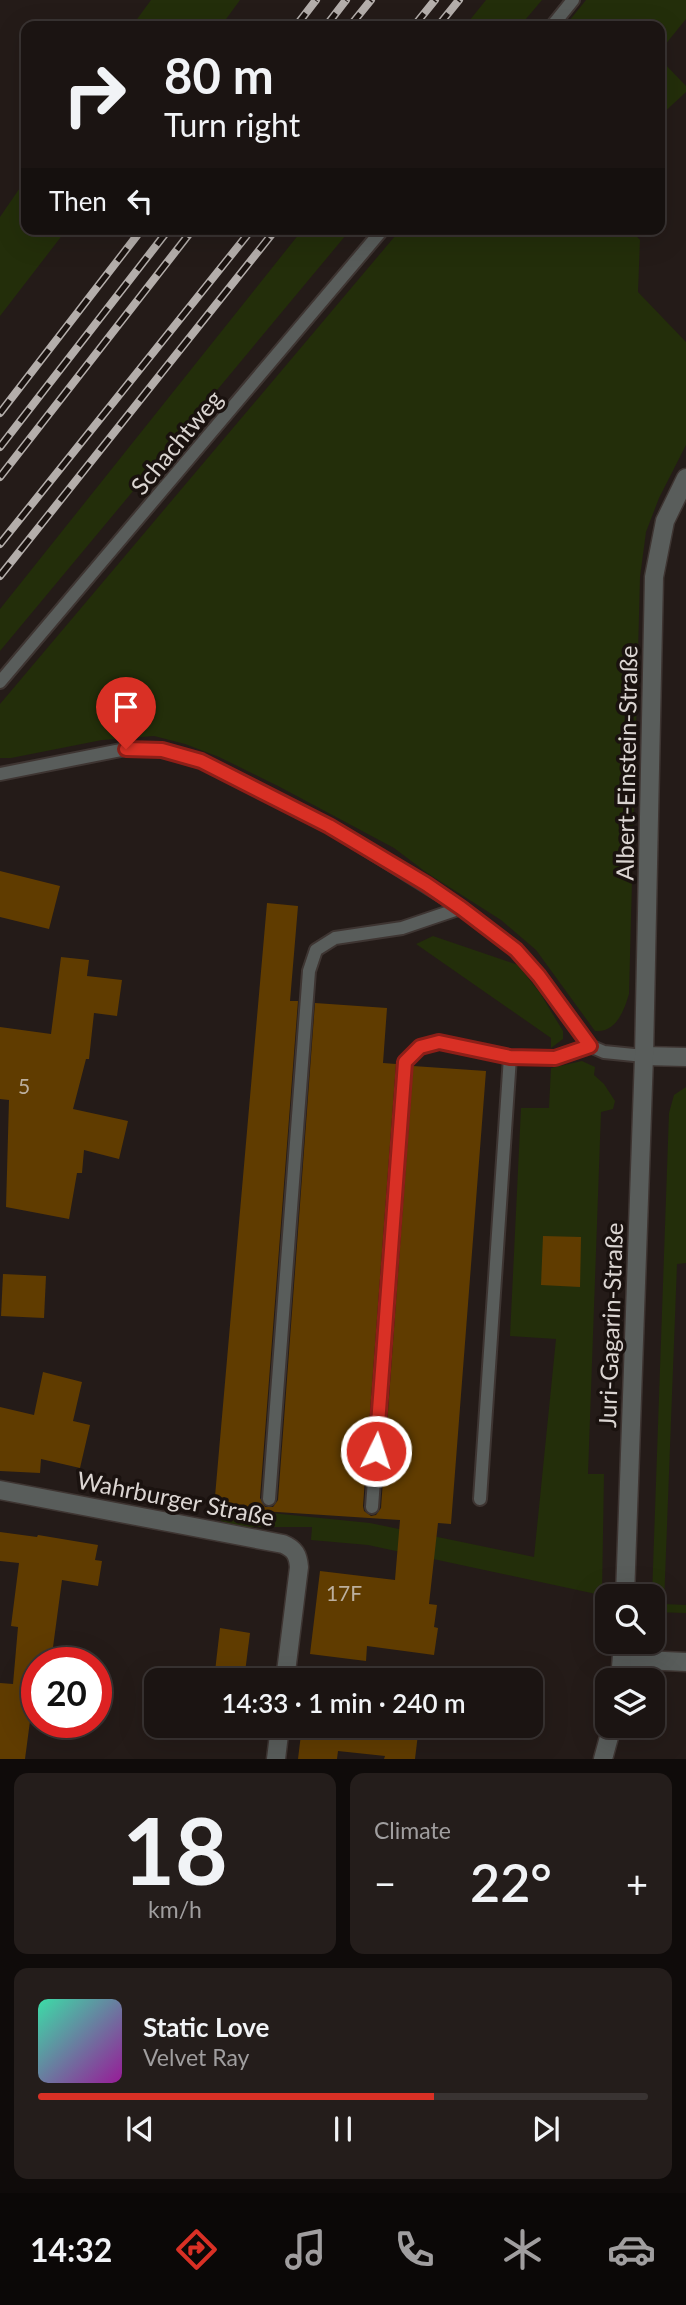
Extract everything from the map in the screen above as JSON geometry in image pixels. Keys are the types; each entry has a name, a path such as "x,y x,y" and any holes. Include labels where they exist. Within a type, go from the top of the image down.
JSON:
{"street":[{"name":"Albert-Einstein-Straße","path":"644,1056 654,578 665,521 686,478"},
{"path":"644,1056 686,1057"},
{"name":"Juri-Gagarin-Straße","path":"625,1584 644,1056"},
{"name":"Wahrburger Straße","path":"0,1490 292,1547 298,1556 299,1567 286,1668"},
{"path":"643,1654 686,1662"},
{"path":"276,1759 279,1738"},
{"path":"603,1759 608,1738"}],"lane":[{"path":"556,21 573,0"},
{"name":"Schachtweg","path":"0,681 378,235"},
{"path":"0,774 126,749 162,750 201,761 329,826 461,908 516,950 539,976 590,1046 604,1052 644,1056"},
{"path":"269,1499 309,971 316,950 335,938 402,929 461,908"},
{"path":"372,1507 405,1062 420,1047 439,1042 510,1057 555,1058 590,1046"},
{"path":"480,1499 510,1057"}],"green space":[{"path":"151,0 240,0 225,21 136,21"},
{"path":"486,0 542,0 524,21 469,21"},
{"path":"586,0 686,0 686,19 665,45 665,21 569,21"},
{"path":"665,64 686,86 686,92 665,111"},
{"path":"21,186 21,235 62,235 0,316 0,217"},
{"path":"298,235 346,235 0,651 0,609"},
{"path":"396,235 635,235 640,240 638,292 686,342 686,445 659,498 646,532 640,577 629,994 614,1025 602,1031 595,1031 536,950 501,920 427,873 394,848 278,786 219,757 154,736 102,740 0,758 0,704"},
{"path":"433,936 518,965 540,993 563,1031 563,1039 551,1048 551,1038 416,944"},
{"path":"582,1061 595,1067 594,1075 604,1084 615,1101 613,1109 601,1112 588,1474 604,1474 602,1584 595,1584 595,1594 368,1545 311,1540 312,1527 242,1527 221,1521 222,1508 370,1523 534,1557 556,1339 510,1336 521,1108 549,1108 551,1068"},
{"path":"686,1087 686,1263 677,1264 665,1584 652,1584 669,1113 674,1095"},
{"path":"665,1604 686,1605 686,1613 665,1612"}],"building":[{"path":"0,871 60,886 49,929 0,917"},
{"path":"267,903 298,906 290,1001 298,1001 260,1498 265,1507 273,1507 278,1500 315,1003 387,1008 383,1063 396,1064 363,1506 364,1511 371,1516 376,1515 381,1508 413,1066 486,1071 451,1524 438,1523 429,1604 437,1605 434,1627 438,1628 434,1655 367,1646 366,1661 310,1654 320,1571 395,1580 400,1520 214,1508"},
{"path":"61,957 89,960 87,976 122,980 117,1016 94,1013 89,1059 86,1059 73,1109 128,1121 119,1159 84,1150 82,1173 77,1173 69,1219 6,1207 9,1100 0,1099 0,1027 51,1034"},
{"path":"543,1236 581,1237 580,1287 541,1285"},
{"path":"3,1274 46,1276 44,1318 1,1316"},
{"path":"43,1372 82,1382 73,1421 90,1425 80,1468 41,1459 40,1473 0,1471 0,1407 34,1415"},
{"path":"0,1532 98,1545 95,1560 102,1561 98,1586 62,1580 53,1647 21,1647 21,1738 28,1738 25,1759 0,1759 0,1683 13,1684 18,1627 11,1626 19,1563 0,1561"},
{"path":"220,1628 250,1633 246,1668 215,1668"},
{"path":"301,1738 418,1738 415,1759 384,1759 385,1756 338,1751 337,1759 298,1759"}],"railway":[{"path":"300,21 316,0"},
{"path":"330,21 346,0"},
{"path":"354,21 371,0"},
{"path":"418,21 435,0"},
{"path":"442,21 459,0"},
{"path":"0,413 137,235"},
{"path":"0,447 164,235"},
{"path":"0,477 188,235"},
{"path":"0,544 247,235"},
{"path":"0,576 271,235"}],"route":[{"path":"126,749 162,750 201,761 329,826 426,884 516,950 539,976 590,1046 555,1058 510,1057 439,1042 420,1047 405,1062 376,1451"}]}
